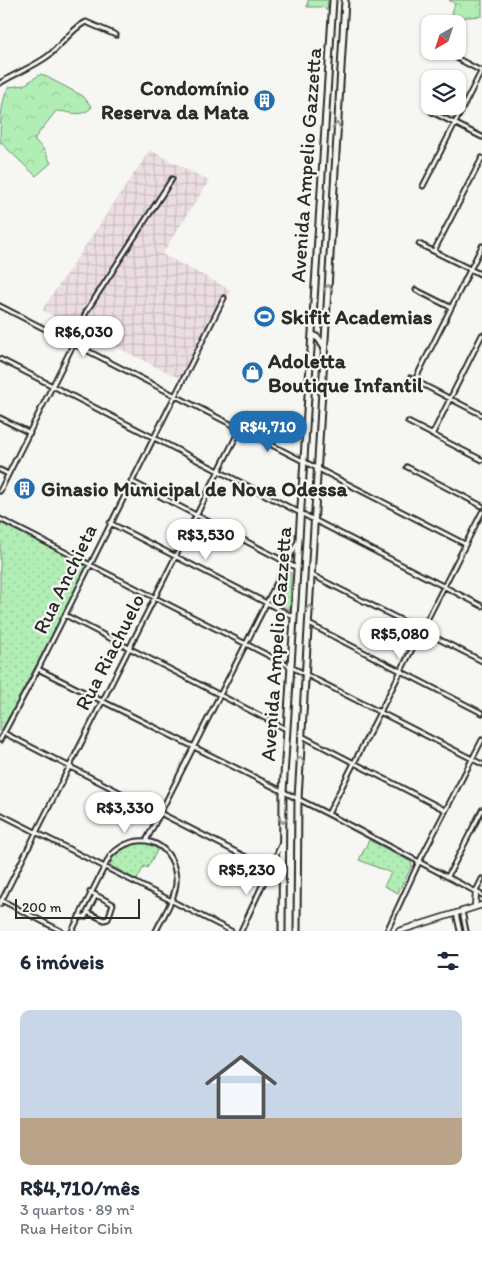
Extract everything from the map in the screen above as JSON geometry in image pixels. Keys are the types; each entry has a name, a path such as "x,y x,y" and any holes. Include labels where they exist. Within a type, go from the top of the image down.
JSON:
{"main road":[{"name":"Avenida Ampelio Gazzetta","path":"282,931 283,792 333,0"},
{"name":"Avenida Ampelio Gazzetta","path":"297,931 298,799 345,0"},
{"path":"323,148 330,152 336,150"},
{"path":"312,334 319,339 324,347"},
{"path":"475,907 476,891"},
{"path":"399,931 482,905"}],"street":[{"path":"0,83 19,71 34,66 86,22 116,35"},
{"path":"423,186 482,71 461,60"},
{"path":"438,115 482,137"},
{"path":"434,251 482,158"},
{"path":"0,491 74,343 86,312 172,179"},
{"path":"419,244 482,276"},
{"path":"415,380 482,246"},
{"path":"416,290 450,307"},
{"name":"Rua Anchieta","path":"0,740 92,564 110,523 224,298"},
{"path":"0,306 465,544"},
{"path":"432,434 482,335"},
{"path":"0,359 482,606"},
{"path":"410,378 482,414"},
{"name":"Rua Riachuelo","path":"0,902 248,413"},
{"path":"0,418 30,433"},
{"path":"408,422 482,460"},
{"path":"407,467 482,506"},
{"path":"0,470 8,474"},
{"path":"131,481 297,568"},
{"path":"328,814 482,512"},
{"path":"0,519 92,564 482,764"},
{"path":"110,523 176,555 294,617"},
{"path":"147,840 160,812 195,749 220,694 300,538"},
{"path":"312,575 482,661"},
{"path":"65,614 287,729"},
{"path":"309,624 482,713"},
{"path":"38,669 102,703 328,814 482,895"},
{"path":"4,733 281,875"},
{"path":"302,736 445,810"},
{"path":"387,931 419,862 482,740"},
{"path":"448,876 482,810"},
{"path":"0,814 231,931"},
{"path":"72,931 102,866 118,848 139,839 147,840 159,846 172,862 176,878 174,892 156,931"},
{"path":"240,931 283,841"},
{"path":"476,891 482,879"},
{"path":"87,912 104,920 108,919 113,904 90,892"},
{"path":"79,916 83,917 96,895"},
{"path":"0,902 61,931"},
{"path":"462,911 466,931"},
{"path":"456,913 460,931"},
{"path":"458,924 464,923"}],"shaded area":[{"path":"150,150 209,181 162,254 231,290 185,381 42,310"}],"green space":[{"path":"308,0 328,0 327,11 323,7 307,7"},
{"path":"449,0 482,0 482,16 466,17 466,15 453,15 452,13 455,4"},
{"path":"41,74 83,96 92,107 88,111 79,114 56,111 34,139 44,150 51,163 36,176 0,142 0,129 4,98 9,87 24,85"},
{"path":"0,523 88,566 0,734"},
{"path":"287,571 291,573 290,610 273,603"},
{"path":"369,840 411,862 412,866 398,893 384,886 391,873 359,860"},
{"path":"138,842 146,843 158,849 147,868 144,866 137,880 110,865 114,856 120,850"}],"place":[{"name":"Condomínio Reserva da Mata","path":"265,100"},
{"name":"Skifit Academias","path":"265,317"},
{"name":"Adoletta Boutique Infantil","path":"252,373"},
{"name":"Ginasio Municipal de Nova Odessa","path":"25,489"}]}
